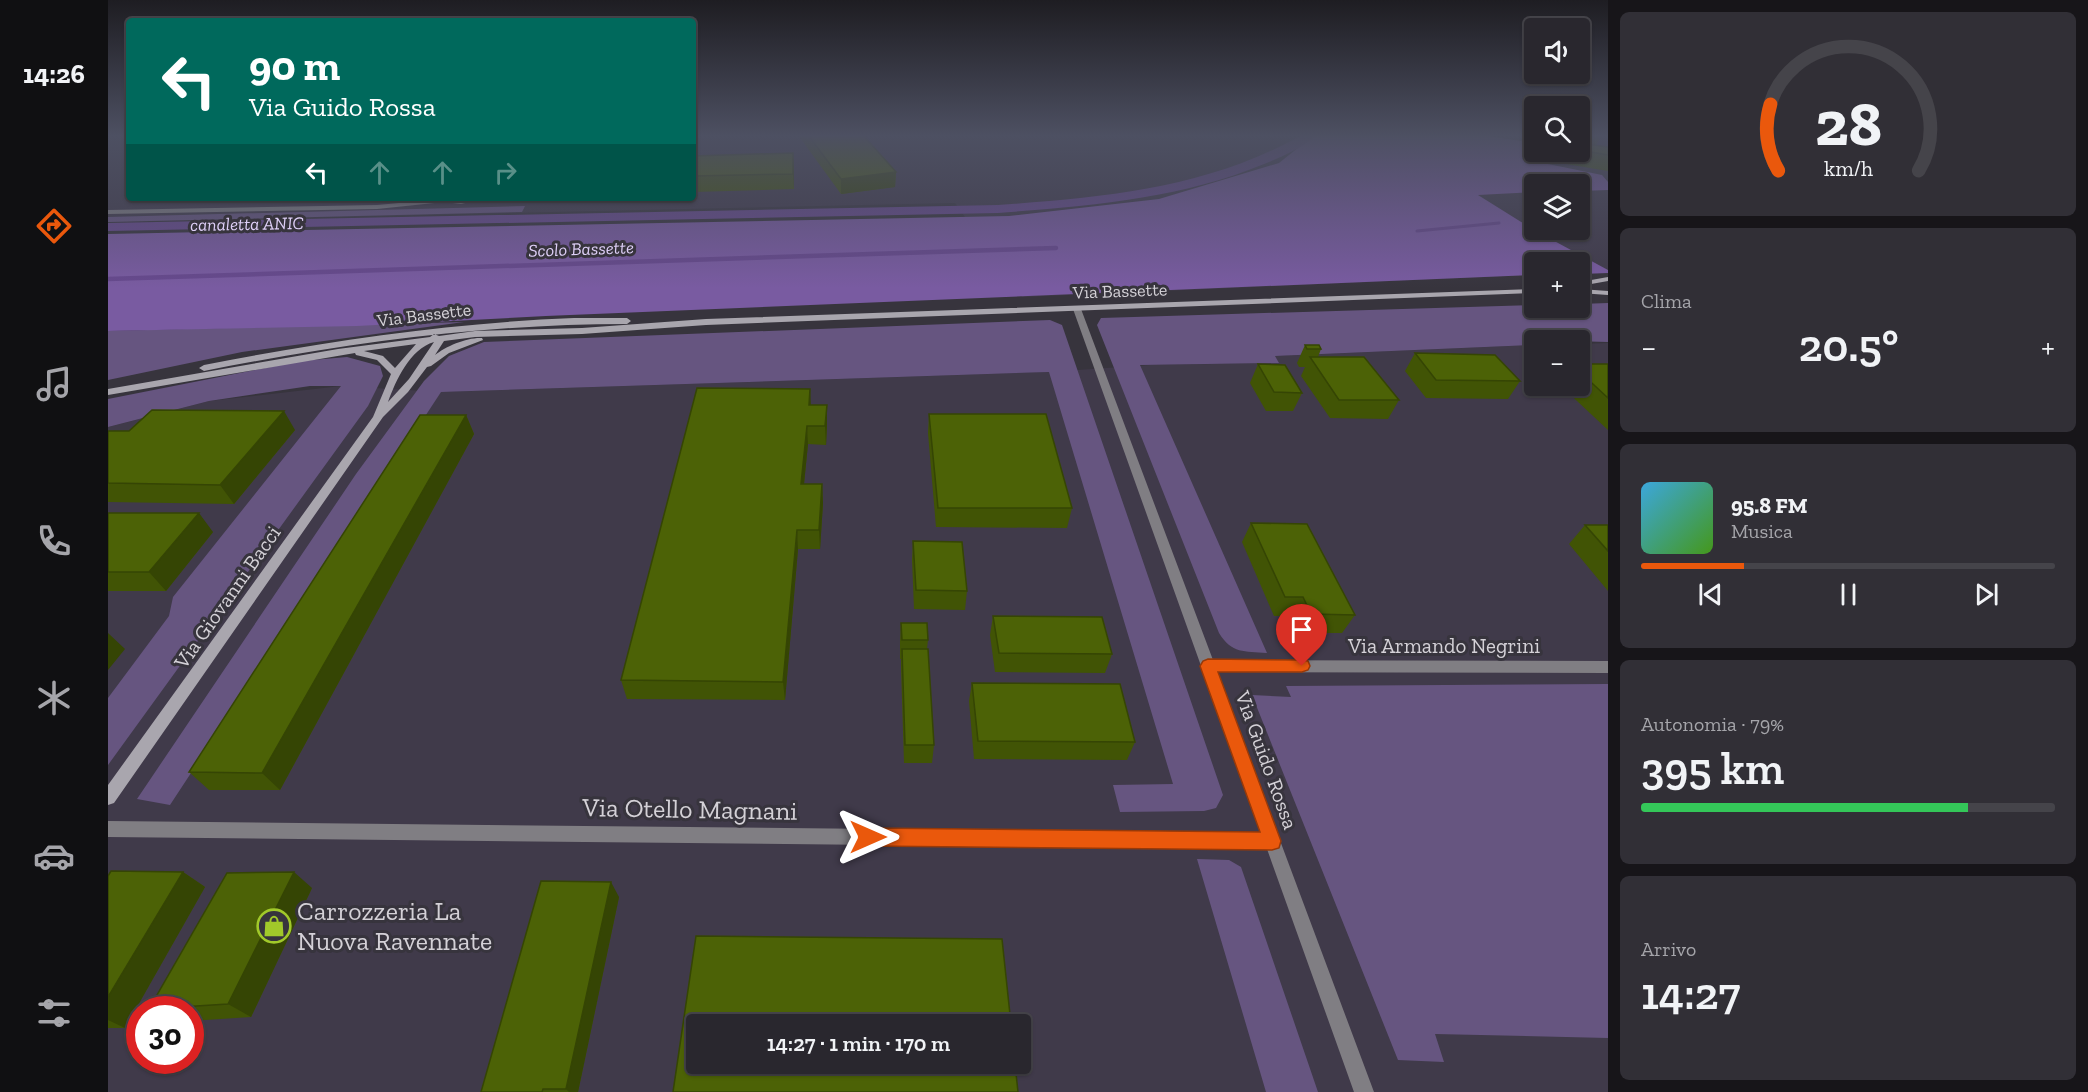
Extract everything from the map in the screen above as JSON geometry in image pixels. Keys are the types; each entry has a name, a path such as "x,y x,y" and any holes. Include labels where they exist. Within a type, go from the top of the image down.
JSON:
{"main road":[{"path":"1590,284 1608,279"},
{"path":"1590,286 1608,285"},
{"path":"1590,290 1608,291"},
{"name":"Via Bassette","path":"108,391 346,351 475,334 706,322 1524,291"},
{"name":"Via Bassette","path":"108,391 134,382 232,362 453,327 568,320 706,322"},
{"name":"Via Bassette","path":"232,362 254,363 423,334 435,339 451,332 622,321"},
{"name":"Via Giovanni Bacci","path":"108,798 378,417 389,408 420,371 446,351 461,344 528,333"},
{"name":"Via Giovanni Bacci","path":"420,371 435,339"},
{"name":"Via Giovanni Bacci","path":"378,417 386,390 396,374 410,355 435,339"},
{"path":"346,351 366,353 380,358 396,374"}],"street":[{"path":"377,207 398,201"},
{"path":"108,212 377,207 428,201"},
{"path":"449,201 467,201"},
{"name":"Via Guido Rossa","path":"1077,309 1364,1092"},
{"name":"Via Armando Negrini","path":"1208,666 1608,667"},
{"name":"Via Otello Magnani","path":"108,828 1272,841"}],"shaded area":[{"path":"108,186 126,186 126,201 696,201 696,186 1524,186 1524,240 1590,240 1590,186 1608,186 1608,273 1590,274 1590,252 1524,252 1524,275 1022,297 955,203 108,222"},
{"path":"1202,186 1524,186 1524,193 1478,195 1524,224 1524,240 1552,240 1575,252 1524,252 1524,275 546,316 357,326 108,331 108,234 1009,216 1159,199"},
{"path":"1590,186 1608,186 1608,190 1590,191"},
{"path":"525,206 522,212 108,222 108,217"},
{"path":"1590,260 1608,270 1608,273 1590,274"},
{"path":"1608,303 1608,342 1590,342 1590,330 1524,330 1524,345 1275,356 1279,363 1140,365 1267,653 1239,650 1224,640 1219,633 1097,325 1101,318 1524,305 1524,318 1590,318 1590,304"},
{"path":"1050,320 1062,325 1223,795 1216,808 1204,811 1120,812 1113,785 1173,784 1049,372 441,392 170,805 137,799 356,474 424,381 449,356 484,342"},
{"path":"464,322 242,352 108,380 108,331"},
{"path":"1608,343 1608,1092 108,1092 108,427 209,401 341,386 441,392 1049,372 1150,365 1278,363 1275,356 1524,345 1524,396 1590,396 1590,344"},
{"path":"347,357 380,366 383,376 368,406 108,765 108,698 169,616 173,597 341,386 310,386 209,401 108,427 108,399 301,361"},
{"path":"1608,684 1608,1038 1435,1034 1444,1062 1398,1060 1252,695 1291,697 1286,686"},
{"path":"1197,859 1229,860 1241,867 1318,1092 1266,1092"}],"building":[{"path":"1305,345 1319,345 1321,349 1307,349"},
{"path":"1415,353 1495,355 1520,381 1436,380"},
{"path":"1310,357 1364,357 1399,400 1339,400"},
{"path":"1258,364 1285,365 1302,393 1274,392"},
{"path":"1590,364 1608,364 1608,398 1590,381"},
{"path":"697,388 810,389 809,405 827,405 825,426 807,426 801,484 822,484 819,530 797,530 783,682 621,680"},
{"path":"152,410 284,411 220,485 108,483 108,431 129,431"},
{"path":"929,414 1046,414 1072,508 938,508"},
{"path":"420,415 466,415 262,773 189,772"},
{"path":"108,513 199,513 149,572 108,572"},
{"path":"1251,523 1307,524 1355,615 1311,614 1303,597 1285,597"},
{"path":"1585,525 1608,525 1608,551"},
{"path":"913,541 962,542 967,591 916,590"},
{"path":"993,616 1102,617 1112,654 999,653"},
{"path":"901,623 927,623 928,640 902,640"},
{"path":"902,649 928,649 934,745 905,745"},
{"path":"972,683 1120,684 1135,742 978,741"},
{"path":"111,871 183,872 108,997 108,876"},
{"path":"294,872 228,1004 204,1006 204,996 156,996 227,873"},
{"path":"541,881 611,882 566,1089 543,1089 542,1092 481,1092"},
{"path":"696,936 1002,939 1010,1014 686,1014 686,1074 1016,1074 1018,1092 673,1092"}],"waterway":[{"name":"canaletta ANIC","path":"108,227 998,209 1119,198 1181,186"},
{"name":"Scolo Bassette","path":"1417,231 1499,223"},
{"name":"Scolo Bassette","path":"108,279 1056,248"}],"place":[{"name":"Carrozzeria La Nuova Ravennate","path":"274,926"}],"route":[{"path":"868,837 1272,841 1208,666 1302,666"}]}
